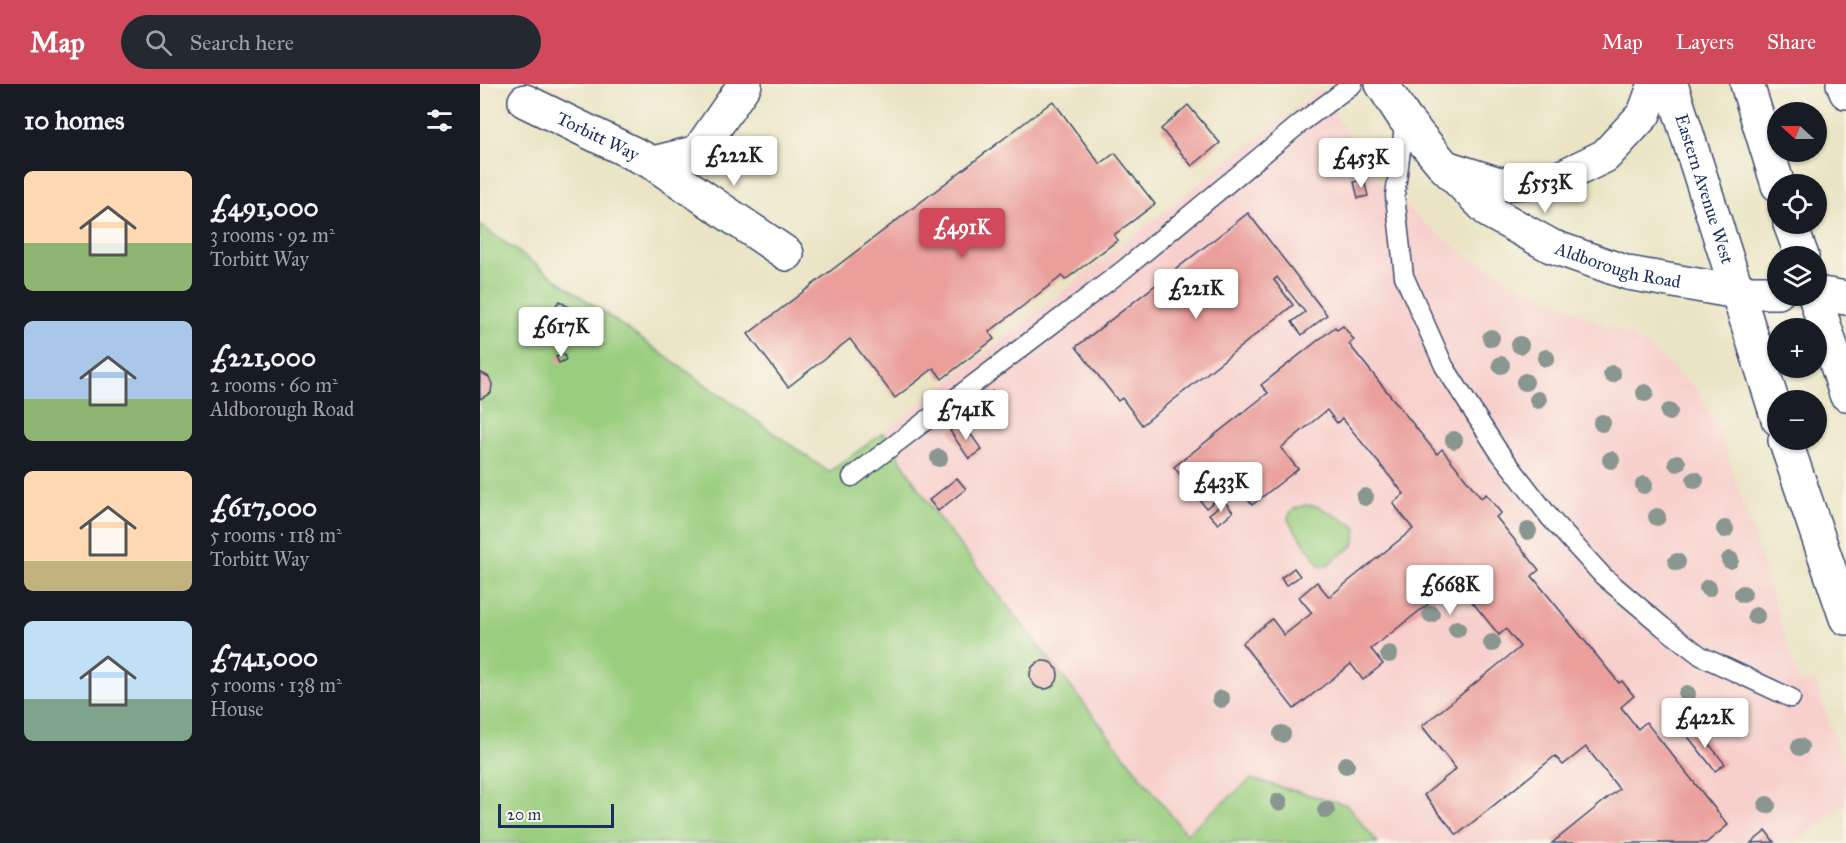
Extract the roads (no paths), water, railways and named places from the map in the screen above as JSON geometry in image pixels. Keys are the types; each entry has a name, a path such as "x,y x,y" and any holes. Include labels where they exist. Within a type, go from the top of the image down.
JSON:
{"main road":[{"name":"Torbitt Way","path":"525,101 653,163 698,152 745,84"},
{"name":"Aldborough Road","path":"1382,84 1405,119 1445,167 1490,212 1551,246 1628,273 1737,292 1767,292"},
{"path":"1445,167 1499,184 1555,180 1605,156 1644,114 1655,84"},
{"name":"Eastern Avenue West","path":"1671,84 1769,390"},
{"path":"1746,84 1775,174"},
{"path":"1844,84 1846,92"},
{"path":"653,163 787,254"},
{"path":"1827,295 1846,298"},
{"path":"1820,306 1846,394"},
{"path":"1788,450 1846,618"}],"lane":[{"path":"852,477 1122,271 1302,122 1353,84"},
{"path":"1405,119 1395,196 1404,276 1444,366 1497,449 1551,519 1603,576 1646,613 1701,656 1791,698"}]}
